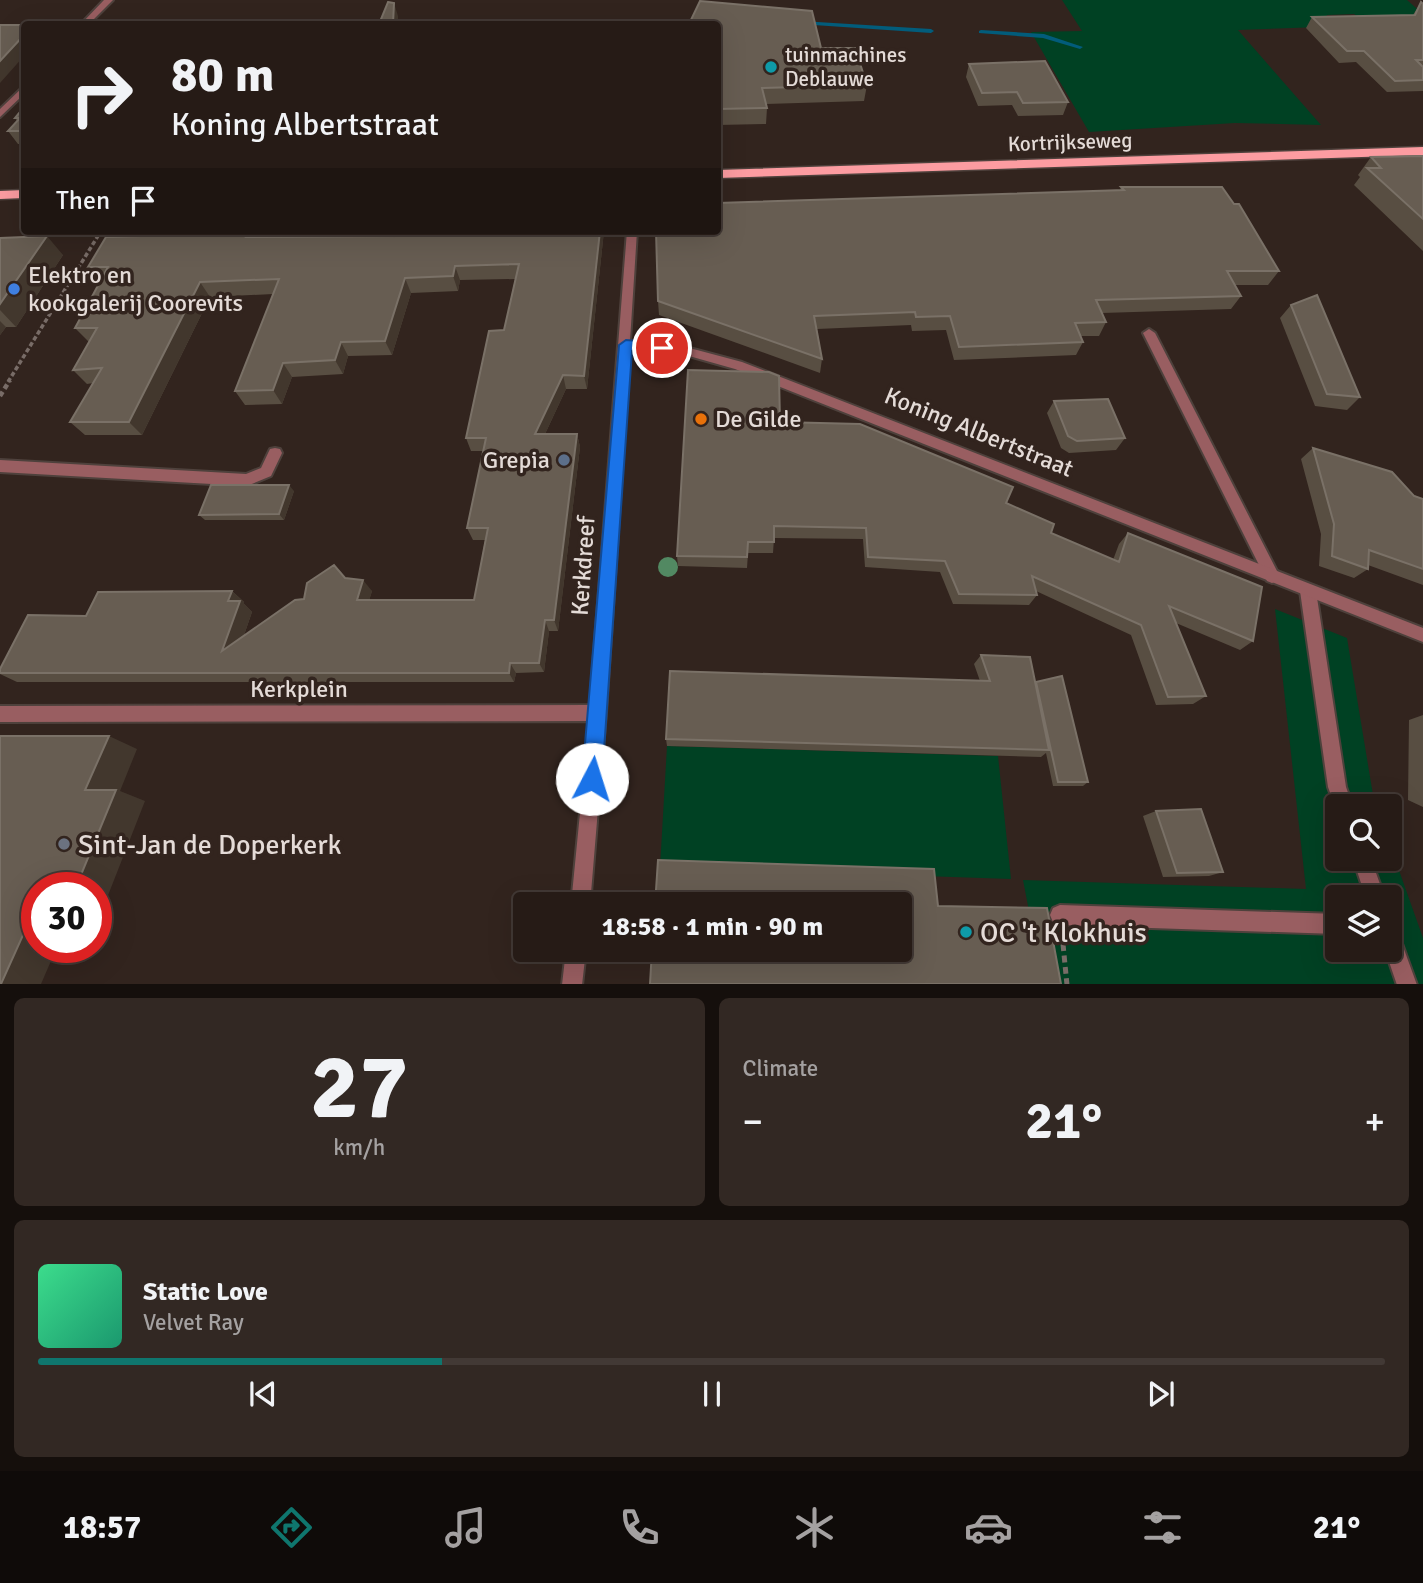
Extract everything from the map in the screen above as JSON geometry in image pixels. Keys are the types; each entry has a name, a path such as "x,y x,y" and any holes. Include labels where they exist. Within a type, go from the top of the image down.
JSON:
{"main road":[{"name":"Kortrijkseweg","path":"721,174 1423,151"},
{"path":"0,195 21,194"}],"street":[{"path":"88,21 109,0"},
{"path":"0,114 21,92"},
{"name":"Kerkdreef","path":"581,892 598,713 632,235"},
{"path":"1149,333 1272,576"},
{"name":"Koning Albertstraat","path":"626,345 682,350 738,365 1423,635"},
{"path":"0,466 247,480 266,472 275,453"},
{"path":"1308,591 1339,794"},
{"name":"Kerkplein","path":"0,714 598,713"},
{"path":"1060,915 1325,924"},
{"path":"572,984 575,962"},
{"path":"1399,962 1407,984"}],"path":[{"path":"0,396 100,235"},
{"path":"1060,915 1067,984"}],"green space":[{"path":"1062,0 1407,0 1423,14 1423,19 1360,18 1354,14 1327,15 1321,27 1238,30 1321,125 1235,123 1089,132 1031,32 1082,31"},
{"path":"1275,609 1347,638 1373,794 1325,794 1325,871 1399,871 1423,938 1423,984 1043,984 1023,880 1306,889"},
{"path":"667,746 998,756 1011,879 660,867"}],"building":[{"name":"tuinmachines Deblauwe","path":"700,1 812,11 821,48 855,48 867,85 762,88 767,108 721,109 721,21 690,21"},
{"path":"388,2 394,3 393,21 380,21"},
{"path":"1421,2 1423,60 1416,60 1423,67 1423,80 1395,81 1364,51 1347,51 1312,17 1415,15"},
{"path":"0,25 21,25 21,38 0,61"},
{"path":"1045,61 1068,102 1023,103 1017,92 982,93 969,64"},
{"path":"21,111 21,131 8,131 20,118 15,118"},
{"path":"1423,156 1423,219 1367,168 1381,168 1371,157"},
{"path":"1121,187 1222,187 1234,204 1239,204 1279,271 1227,271 1241,296 1096,300 1106,322 1075,323 1083,342 959,347 950,316 916,317 915,312 814,316 822,359 658,301 656,235 721,235 721,203 1124,190"},
{"path":"600,235 584,376 563,375 535,434 577,434 554,620 545,620 539,663 510,663 509,673 0,673 28,615 86,616 98,592 232,591 228,601 240,601 222,651 295,600 304,599 307,583 334,565 345,578 363,580 357,600 474,600 488,528 467,528 486,438 466,438 489,331 504,330 519,264 455,266 453,276 405,278 385,341 341,342 335,360 283,363 273,390 235,391 279,279 200,282 129,422 70,422 102,368 73,370 97,328 75,328 108,267 88,267 106,237"},
{"path":"47,236 0,304 0,238"},
{"path":"1317,295 1360,397 1327,394 1291,305"},
{"path":"688,370 769,372 779,376 780,422 860,424 1013,487 1006,503 1054,524 1051,533 1119,562 1128,533 1262,587 1253,641 1169,606 1206,696 1168,697 1141,625 1032,576 1037,595 959,594 945,561 868,557 866,528 774,526 774,542 748,542 747,557 677,556"},
{"path":"1108,399 1125,438 1077,441 1068,436 1054,401"},
{"path":"1313,448 1392,472 1414,496 1423,499 1423,569 1369,550 1368,569 1332,556 1334,524"},
{"path":"211,485 289,485 279,514 199,515"},
{"path":"981,655 1030,657 1049,750 666,739 670,671 990,681"},
{"path":"1062,676 1088,782 1058,782 1036,682"},
{"name":"Sint-Jan de Doperkerk","path":"0,736 109,736 85,790 116,790 82,872 21,872 21,939 0,984"},
{"path":"1201,809 1223,872 1177,873 1156,811"},
{"name":"OC 't Klokhuis","path":"658,860 934,869 938,906 1047,908 1061,984 650,984 651,962 912,962 912,892 656,892"}],"waterway":[{"path":"801,23 931,31"},
{"path":"981,32 1044,36 1080,47"}],"place":[{"name":"tuinmachines Deblauwe","path":"771,67"},
{"name":"Elektro en kookgalerij Coorevits","path":"14,289"},
{"name":"De Gilde","path":"701,419"},
{"name":"Grepia","path":"564,460"},
{"name":"Sint-Jan de Doperkerk","path":"64,844"},
{"name":"OC 't Klokhuis","path":"966,932"}],"route":[{"path":"592,779 626,345 662,348"}]}
